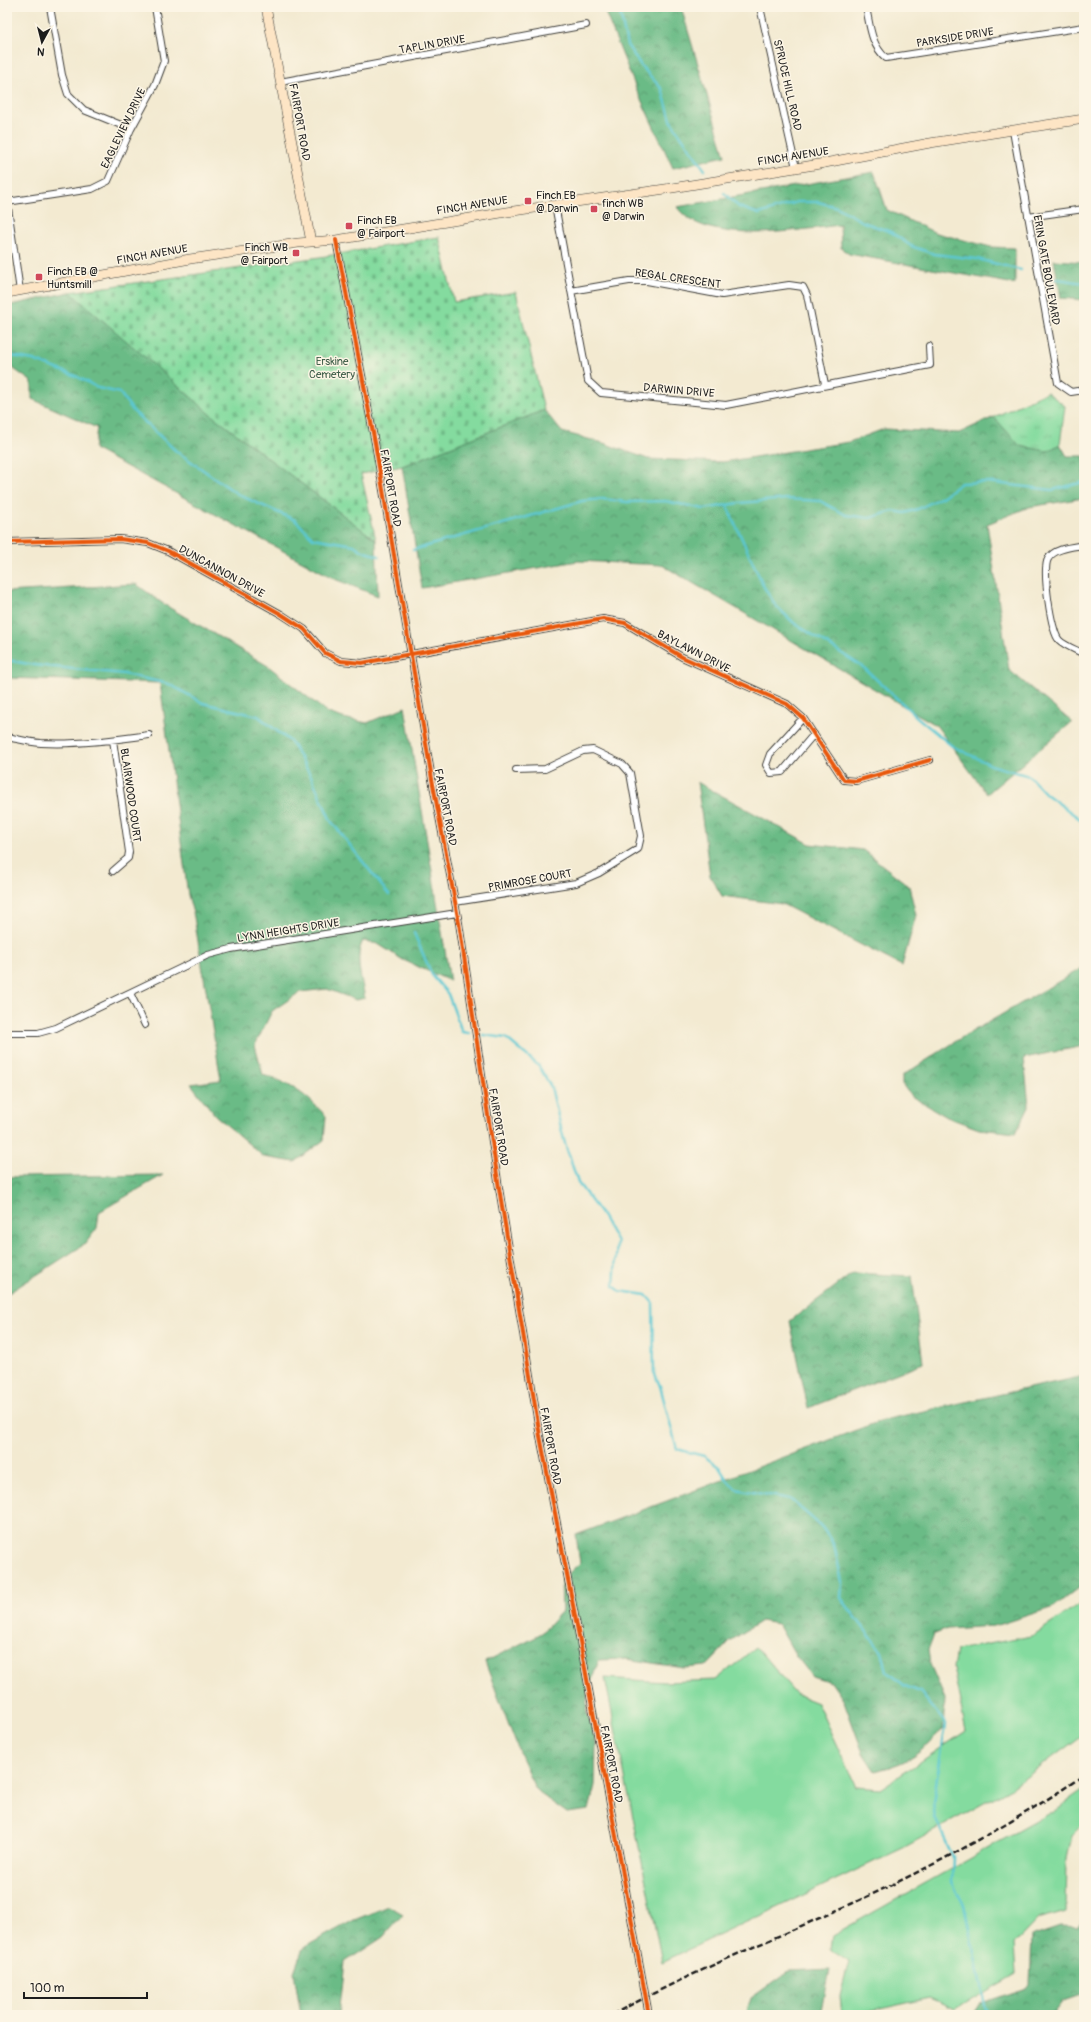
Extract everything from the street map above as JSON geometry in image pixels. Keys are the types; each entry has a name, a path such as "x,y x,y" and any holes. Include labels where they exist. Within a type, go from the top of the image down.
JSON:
{"main road":[{"name":"FAIRPORT ROAD","path":"266,7 311,242"},
{"name":"FINCH AVENUE","path":"7,293 190,259 311,242 336,240 672,188 796,168 930,143 1084,119"}],"street":[{"path":"50,7 62,75 68,94 84,110 131,129"},
{"name":"EAGLEVIEW DRIVE","path":"7,202 92,189 108,181 131,129 155,85 164,61 155,7"},
{"name":"SPRUCE HILL ROAD","path":"760,7 796,168"},
{"name":"PARKSIDE DRIVE","path":"866,7 877,51 886,58 1084,27"},
{"name":"TAPLIN DRIVE","path":"280,82 586,25"},
{"name":"ERIN GATE BOULEVARD","path":"1013,130 1058,383 1071,392 1084,390"},
{"path":"7,202 20,291"},
{"name":"DARWIN DRIVE","path":"555,205 588,381 601,393 726,405 825,384 930,365 929,346"},
{"path":"1028,217 1084,209"},
{"name":"FAIRPORT ROAD","path":"336,240 373,436 432,779 457,913 540,1436 581,1644 649,2015"},
{"name":"REGAL CRESCENT","path":"571,291 629,281 647,281 722,295 790,285 803,287 807,295 825,384"},
{"name":"DUNCANNON DRIVE","path":"7,542 120,539 148,543 168,551 281,614 304,629 326,653 341,661 362,663 411,654"},
{"path":"1084,545 1066,548 1054,553 1048,559 1045,569 1054,631 1059,640 1084,654"},
{"name":"BAYLAWN DRIVE","path":"411,654 603,620 625,624 682,657 787,704 803,718 844,780 856,781 930,760"},
{"path":"803,718 770,754 766,765 771,773 782,772 814,734"},
{"path":"7,737 41,743 113,740 149,735"},
{"name":"BLAIRWOOD COURT","path":"113,740 129,852 128,858 113,871"},
{"name":"PRIMROSE COURT","path":"455,902 576,883 598,873 638,849 641,836 630,773 622,764 593,750 582,751 545,769 516,770"},
{"name":"LYNN HEIGHTS DRIVE","path":"7,1033 38,1033 56,1028 208,955 231,949 457,913"},
{"path":"130,993 145,1025"}],"green space":[{"path":"603,7 681,7 725,156 673,168 638,93"},
{"path":"874,172 887,210 936,233 991,247 1015,248 1015,284 849,254 841,248 840,225 777,232 730,232 708,227 690,219 677,207"},
{"name":"Erskine Cemetery","path":"439,237 454,302 516,292 544,410 402,466 361,474 376,540 214,417 70,292 320,257"},
{"path":"1054,260 1084,262 1084,300 1061,298"},
{"path":"70,292 214,417 376,540 378,596 337,580 94,449 97,428 32,399 32,382 7,364 7,306"},
{"path":"1047,392 1065,406 1060,444 1048,451 1020,446 994,417"},
{"path":"544,410 562,432 603,443 648,459 723,462 849,442 884,429 959,433 994,417 1020,446 1048,451 1060,444 1067,456 1084,456 1084,498 1029,507 987,524 1009,670 1072,722 987,794 936,725 662,565 578,561 422,588 402,466"},
{"path":"136,584 165,605 268,666 328,713 367,723 405,707 450,981 403,960 378,944 363,941 360,947 359,961 365,998 356,1000 327,989 300,992 272,1011 255,1045 263,1075 282,1082 298,1091 326,1116 324,1140 295,1162 264,1157 215,1115 191,1084 221,1080 194,917 188,895 160,683 7,678 7,592"},
{"path":"697,782 810,844 863,850 909,886 916,915 902,966 782,904 722,896 710,876"},
{"path":"1084,967 1084,1046 1024,1058 1029,1106 1016,1133 979,1129 947,1117 911,1096 902,1084 902,1076 961,1038"},
{"path":"163,1175 99,1212 97,1228 85,1244 7,1294 7,1177"},
{"path":"853,1273 912,1276 923,1363 808,1408 790,1321"},
{"path":"1084,1376 1084,1583 1054,1607 994,1626 947,1629 934,1634 928,1650 930,1664 945,1699 943,1729 920,1751 906,1761 875,1771 863,1753 844,1701 831,1682 812,1676 796,1656 778,1624 761,1621 730,1641 706,1666 684,1668 626,1659 599,1660 588,1690 586,1709 596,1742 595,1785 589,1810 567,1813 535,1788 521,1757 485,1662 542,1633 562,1611 561,1580 580,1563 576,1535 883,1420"},
{"path":"1084,1602 1084,1734 1013,1787 903,1848 662,1962 605,1678 664,1682 716,1680 756,1647 797,1695 817,1703 856,1787 880,1789 966,1731 953,1668 956,1650 1032,1636"},
{"path":"1084,1790 1084,1823 1072,1835 1067,1859 1066,1911 1038,1919 1014,1944 1016,1974 956,2009 929,1998 871,2011 861,2015 842,2015 840,1996 849,1962 831,1950 833,1935 1054,1811"},
{"path":"1084,1894 1084,1994 1063,2001 1052,2015 973,2015 981,2003 1027,1988 1030,1984 1032,1936 1061,1926 1078,1927 1082,1922"},
{"path":"389,1906 403,1914 383,1937 345,1962 339,2015 301,2015 294,1972 302,1950 354,1920"},
{"path":"829,1969 820,2015 746,2015 751,1998 789,1971"}],"waterway":[{"path":"619,7 627,45 642,67 662,89 672,123 705,170"},
{"path":"724,193 739,207 759,214 797,202 818,202 837,207 863,222 891,232 911,246 934,254 977,259 1021,270"},
{"path":"1051,278 1084,283"},
{"path":"7,355 33,360 76,376 98,388 120,393 133,411 176,451 239,495 295,520 313,538 354,545 363,551 379,556"},
{"path":"413,550 582,501 602,499 627,502 665,501 704,509 739,503 787,499 820,501 846,515 870,518 893,511 905,513 918,509 942,497 961,483 986,482 1052,490 1084,482"},
{"path":"727,506 764,587 776,606 794,623 863,667 918,718 952,746 991,765 1029,776 1046,794 1084,822"},
{"path":"7,660 34,665 124,674 169,684 203,703 258,716 291,742 311,776 331,821 389,895"},
{"path":"414,933 432,975 448,994 462,1032 469,1033"},
{"path":"483,1035 506,1038 539,1066 551,1087 564,1140 578,1183 601,1214 617,1242 614,1286 620,1291 646,1295 653,1303 654,1372 660,1386 677,1449 704,1456 719,1467 727,1480 736,1489 790,1499 822,1527 834,1545 842,1582 841,1598 882,1652 887,1671 905,1686 920,1692 946,1724 933,1802 935,1818 953,1857 952,1882 964,1905 987,2015"}],"railway":[{"path":"612,2015 730,1957 911,1876 1000,1828 1084,1775"}],"cycle path":[{"path":"336,240 375,443 432,779 459,923 499,1188 540,1436 579,1636 649,2015"},
{"path":"7,542 120,539 148,543 168,551 281,614 304,629 325,653 341,661 362,663 603,619 625,623 682,657 787,704 803,718 844,780 856,781 930,760"}],"place":[{"name":"Finch EB @ Darwin","path":"528,201"},
{"name":"finch WB @ Darwin","path":"594,209"},
{"name":"Finch EB @ Fairport","path":"349,226"},
{"name":"Finch WB @ Fairport","path":"296,253"},
{"name":"Finch EB @ Huntsmill","path":"39,277"}]}
